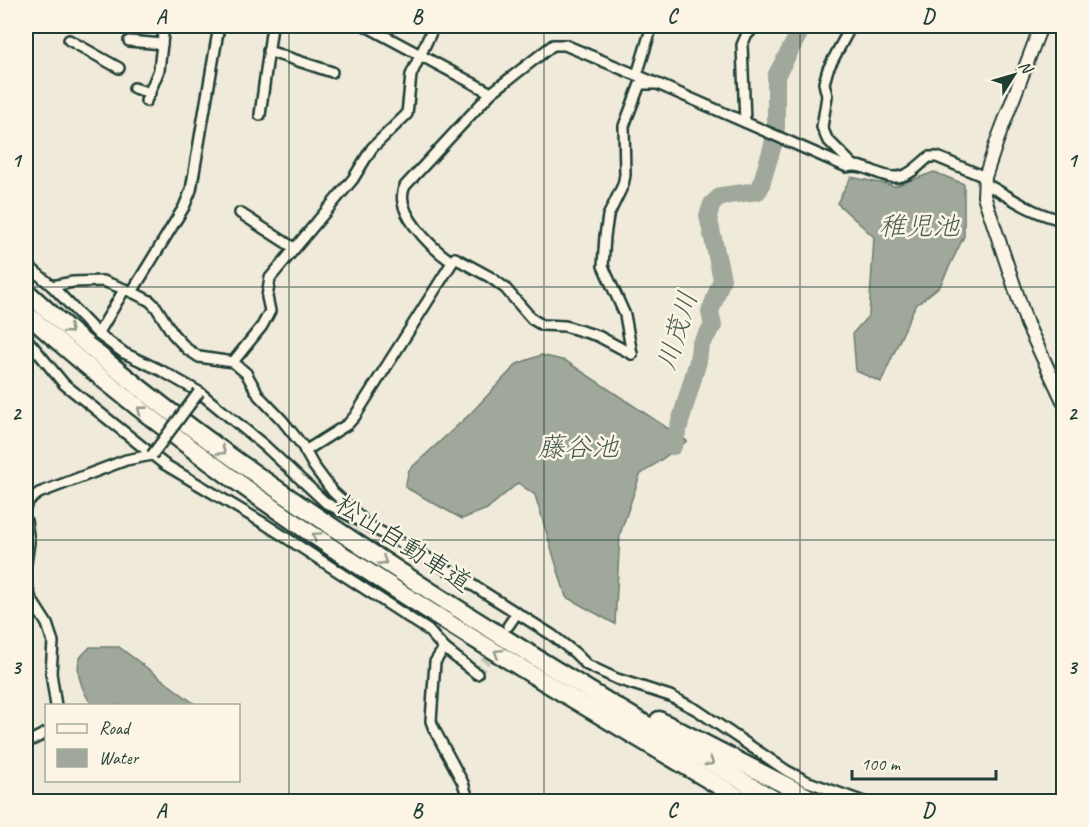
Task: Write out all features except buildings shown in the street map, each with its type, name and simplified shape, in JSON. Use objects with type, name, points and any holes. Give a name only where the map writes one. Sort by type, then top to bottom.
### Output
[{"type":"highway","name":"松山自動車道","points":[[26,291],[103,359],[205,439],[357,544],[512,644],[779,801]]},
{"type":"highway","name":"松山自動車道","points":[[26,313],[89,370],[194,451],[346,557],[526,670],[746,801]]},
{"type":"highway","points":[[512,644],[818,801]]},
{"type":"highway","points":[[526,670],[727,801]]},
{"type":"street","points":[[134,88],[148,97],[159,70],[164,26]]},
{"type":"street","points":[[98,334],[184,207],[191,190],[219,26]]},
{"type":"street","points":[[260,115],[272,26]]},
{"type":"street","points":[[366,26],[491,93]]},
{"type":"street","points":[[233,362],[270,311],[267,297],[270,278],[353,179],[372,148],[407,114],[411,75],[434,26]]},
{"type":"street","points":[[637,75],[651,28],[655,26]]},
{"type":"street","points":[[745,122],[742,45],[755,26]]},
{"type":"street","points":[[851,26],[828,69],[824,83],[827,96],[822,127],[827,140],[853,165],[888,176],[901,177],[929,157],[937,157],[984,180],[1012,197],[1024,208],[1064,220]]},
{"type":"street","points":[[1041,26],[997,141],[984,180],[984,196],[1027,324],[1064,403]]},
{"type":"street","points":[[69,40],[119,68]]},
{"type":"street","points":[[129,41],[162,45]]},
{"type":"street","points":[[452,262],[436,252],[422,237],[413,224],[401,193],[491,93],[553,45],[565,45],[847,167],[853,165]]},
{"type":"street","points":[[268,51],[332,72]]},
{"type":"street","points":[[305,451],[348,424],[355,416],[455,258],[505,288],[532,319],[542,325],[565,326],[598,336],[632,354],[625,315],[603,266],[605,236],[608,216],[625,176],[624,126],[640,84],[660,85]]},
{"type":"street","points":[[240,213],[294,248]]},
{"type":"street","points":[[26,264],[52,286],[98,334],[124,353],[199,392],[265,446],[326,503],[410,547],[517,613],[552,635],[587,665],[617,679],[670,696],[697,710],[796,776],[864,801]]},
{"type":"street","points":[[52,286],[73,282],[102,281],[128,291],[150,301],[173,334],[187,349],[200,357],[233,362],[246,373],[259,396],[282,420],[333,492],[371,528]]},
{"type":"street","points":[[26,338],[64,384],[164,464],[265,524],[428,630],[444,648],[477,674]]},
{"type":"street","points":[[26,506],[27,502],[39,493],[126,460],[152,455],[199,392]]},
{"type":"street","points":[[26,521],[28,542],[26,562]]},
{"type":"street","points":[[26,584],[31,599],[47,624],[53,642],[51,673],[56,704]]},
{"type":"street","points":[[508,626],[517,613]]},
{"type":"street","points":[[444,648],[435,662],[431,721],[470,801]]},
{"type":"street","points":[[26,743],[45,734]]},
{"type":"water","name":"稚児池","points":[[934,172],[964,184],[964,236],[940,286],[915,306],[881,382],[856,371],[853,333],[869,315],[874,237],[837,203],[851,177],[895,186]]},
{"type":"water","name":"藤谷池","points":[[541,355],[566,361],[687,441],[640,475],[620,534],[615,624],[566,597],[535,495],[518,483],[487,509],[462,519],[405,487],[409,470],[470,414],[517,364]]},
{"type":"water","points":[[90,647],[119,647],[195,704],[91,704],[79,676],[80,658]]},
{"type":"waterway","name":"川茂川","points":[[673,446],[698,361],[700,345],[713,326],[710,312],[722,279],[708,216],[712,204],[721,196],[758,191],[760,188],[776,127],[776,76],[803,26]]},
{"type":"tunnel","points":[[477,674],[494,648]]}]
